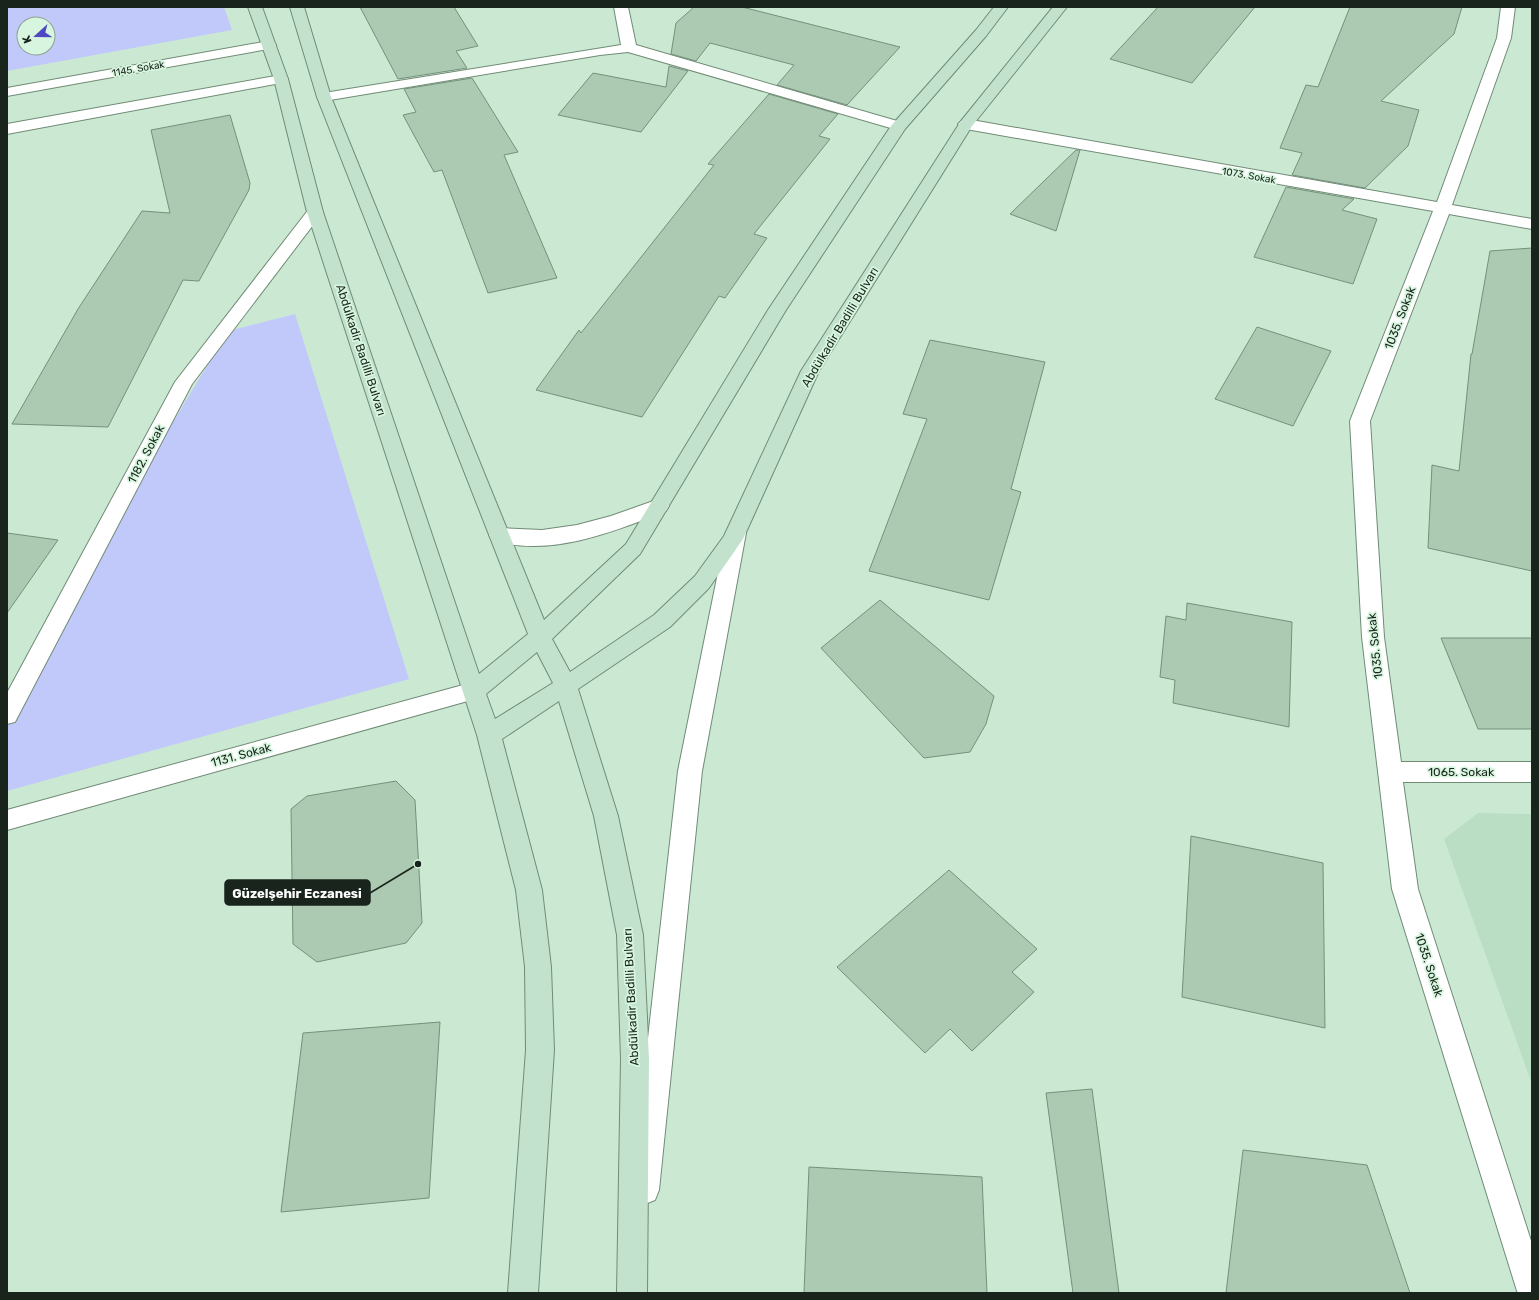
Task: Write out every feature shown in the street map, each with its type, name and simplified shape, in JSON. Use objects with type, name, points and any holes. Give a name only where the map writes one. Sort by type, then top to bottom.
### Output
[{"type":"main road","name":"Abdülkadir Badilli Bulvarı","points":[[255,7],[281,79],[315,212],[489,735],[528,890],[538,967],[540,1050],[523,1293]]},
{"type":"main road","name":"Abdülkadir Badilli Bulvarı","points":[[297,7],[324,97],[540,637],[566,686],[606,816],[630,935],[635,1059],[633,1293]]},
{"type":"main road","points":[[474,691],[540,637],[633,549],[777,310],[899,126],[982,34],[1001,7]]},
{"type":"main road","name":"Abdülkadir Badilli Bulvarı","points":[[489,735],[566,686],[662,621],[702,582],[736,532],[810,371],[966,124],[1060,7]]},
{"type":"street","name":"1035. Sokak","points":[[1508,7],[1504,38],[1442,210],[1360,421],[1372,637],[1405,889],[1532,1291]]},
{"type":"street","points":[[626,11],[629,48]]},
{"type":"street","name":"1145. Sokak","points":[[7,92],[269,44]]},
{"type":"street","points":[[324,97],[600,51],[629,48],[662,56],[899,126]]},
{"type":"street","points":[[7,128],[281,79]]},
{"type":"street","name":"1073. Sokak","points":[[966,124],[1442,210],[1532,224]]},
{"type":"street","name":"1182. Sokak","points":[[7,715],[184,382],[315,212]]},
{"type":"street","points":[[499,535],[546,538],[580,533],[617,523],[659,506]]},
{"type":"street","points":[[633,1293],[690,771],[736,532]]},
{"type":"street","name":"1131. Sokak","points":[[7,820],[474,691]]},
{"type":"street","name":"1065. Sokak","points":[[1390,772],[1532,772]]},
{"type":"shaded area","points":[[7,7],[224,7],[232,30],[7,71]]},
{"type":"shaded area","points":[[295,314],[409,679],[7,791],[7,697],[228,331]]},
{"type":"shaded area","points":[[1478,813],[1532,814],[1532,1084],[1444,839]]},
{"type":"building","points":[[360,7],[454,7],[478,46],[456,51],[467,68],[398,79]]},
{"type":"building","points":[[694,7],[742,7],[900,47],[847,105],[777,85],[794,65],[710,43],[696,61],[671,54],[676,23]]},
{"type":"building","points":[[1158,7],[1255,7],[1192,83],[1110,59]]},
{"type":"building","points":[[1350,7],[1462,7],[1454,34],[1381,101],[1419,110],[1408,146],[1365,188],[1292,175],[1302,153],[1280,148],[1306,85],[1318,87]]},
{"type":"building","points":[[669,66],[688,71],[641,132],[558,115],[593,73],[666,87]]},
{"type":"building","points":[[472,78],[518,152],[504,155],[557,278],[488,293],[442,170],[434,172],[403,115],[416,112],[404,89]]},
{"type":"building","points":[[769,94],[838,114],[819,136],[830,139],[754,234],[767,238],[725,298],[719,296],[642,417],[536,390],[579,330],[581,333],[714,165],[708,164]]},
{"type":"building","points":[[230,115],[250,183],[249,190],[199,281],[183,280],[108,427],[12,424],[78,309],[142,211],[170,213],[151,130]]},
{"type":"building","points":[[1076,150],[1080,150],[1056,231],[1010,214]]},
{"type":"building","points":[[1286,187],[1354,199],[1342,210],[1377,219],[1353,284],[1254,257]]},
{"type":"building","points":[[1532,248],[1532,571],[1428,548],[1432,465],[1459,471],[1471,354],[1490,251]]},
{"type":"building","points":[[1257,327],[1331,351],[1293,426],[1215,399]]},
{"type":"building","points":[[930,340],[1045,362],[1011,489],[1021,492],[989,600],[869,571],[927,419],[903,414]]},
{"type":"building","points":[[7,533],[58,540],[7,613]]},
{"type":"building","points":[[880,600],[994,696],[986,724],[970,752],[924,758],[821,648]]},
{"type":"building","points":[[1187,603],[1292,622],[1289,727],[1173,703],[1175,680],[1160,677],[1166,616],[1186,620]]},
{"type":"building","points":[[1441,638],[1532,638],[1532,729],[1478,729]]},
{"type":"building","points":[[396,781],[415,800],[422,923],[406,943],[317,962],[293,944],[291,809],[307,796]]},
{"type":"building","points":[[1191,836],[1323,863],[1325,1028],[1182,997]]},
{"type":"building","points":[[949,870],[1037,949],[1012,972],[1034,992],[972,1051],[950,1029],[925,1053],[837,967]]},
{"type":"building","points":[[440,1022],[429,1198],[281,1212],[303,1033]]},
{"type":"building","points":[[1092,1089],[1119,1293],[1073,1293],[1046,1093]]},
{"type":"building","points":[[1243,1150],[1367,1165],[1410,1293],[1226,1293]]},
{"type":"building","points":[[809,1167],[982,1177],[987,1293],[804,1293]]},
{"type":"place","name":"Güzelşehir Eczanesi","points":[[418,864]]}]
